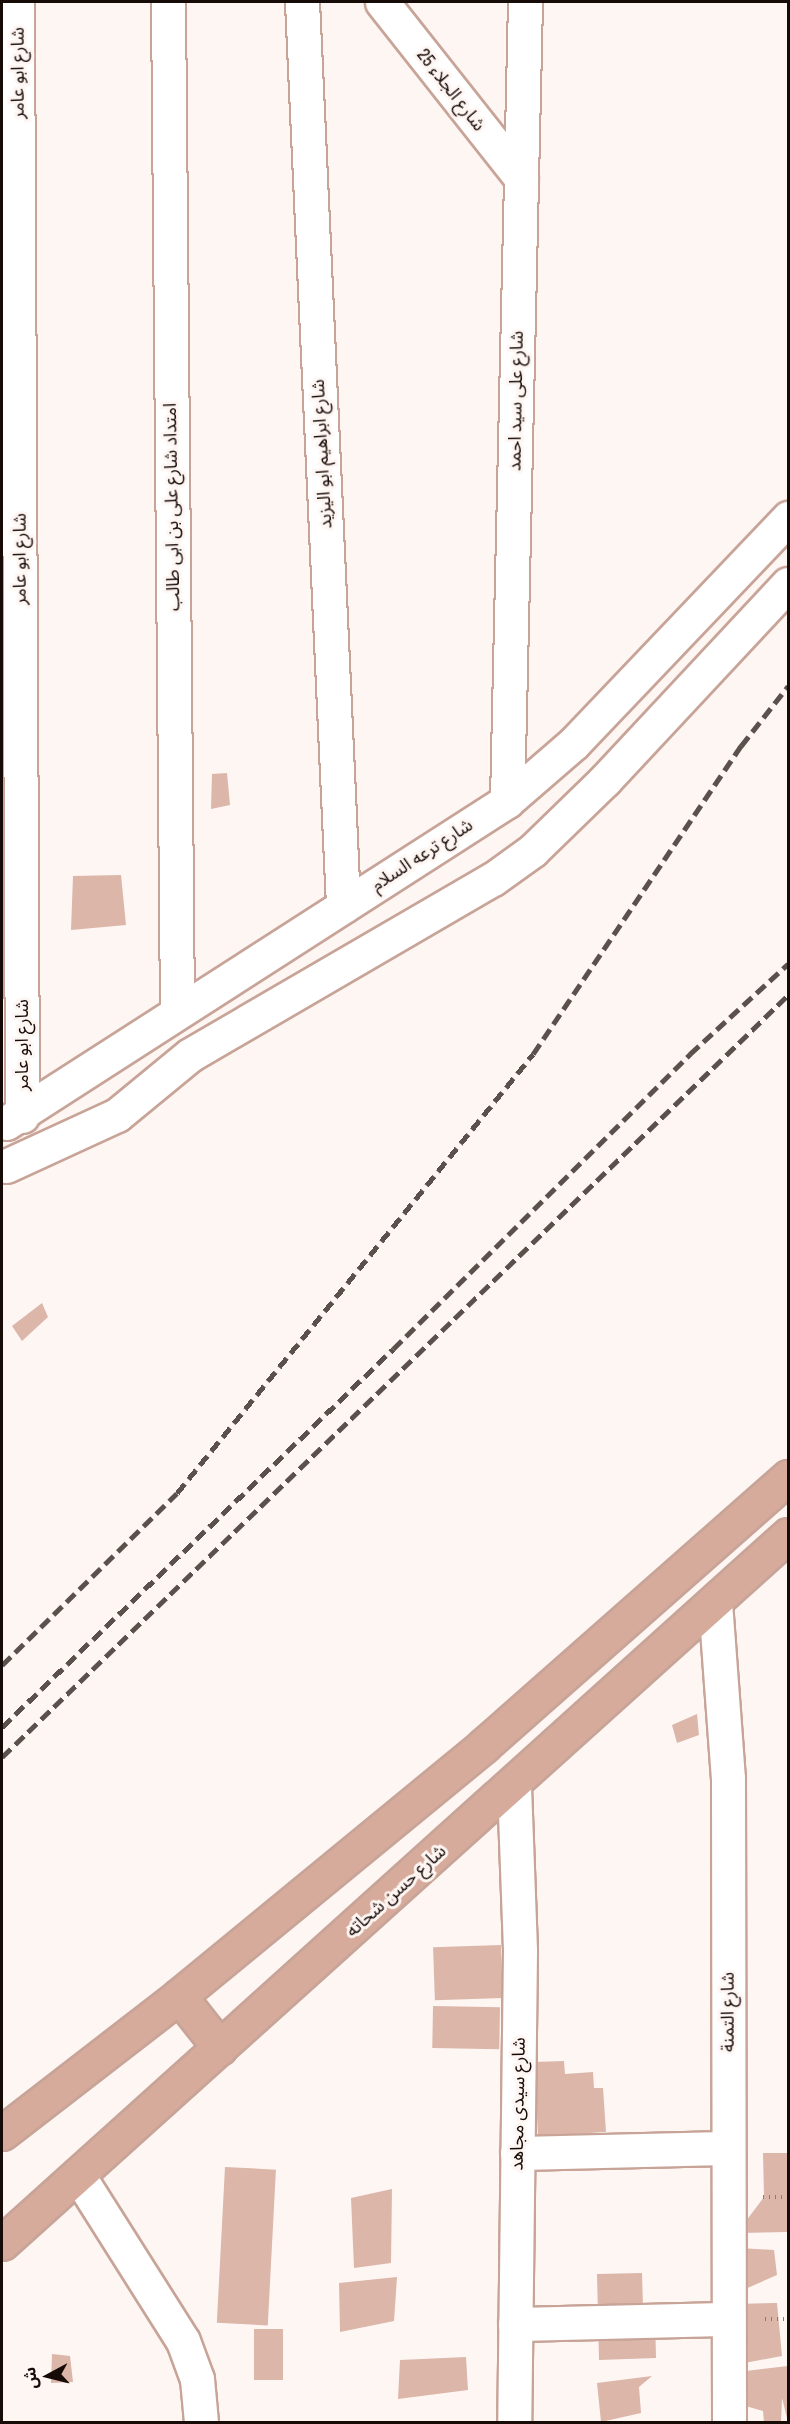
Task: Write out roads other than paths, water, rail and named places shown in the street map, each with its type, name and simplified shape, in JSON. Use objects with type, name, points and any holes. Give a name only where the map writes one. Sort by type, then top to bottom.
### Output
[{"type":"main road","points":[[2,2133],[179,1996],[483,1746],[789,1477]]},
{"type":"main road","name":"شارع حسن شحاته","points":[[2,2243],[514,1786],[789,1536]]},
{"type":"main road","points":[[483,1746],[514,1786]]},
{"type":"main road","points":[[179,1996],[220,2048]]},
{"type":"street","name":"شارع ابو عامر","points":[[12,1121],[17,2]]},
{"type":"street","name":"امتداد شارع على بن ابى طالب","points":[[168,2],[177,1012]]},
{"type":"street","name":"شارع ابراهيم ابو اليزيد","points":[[302,2],[343,906]]},
{"type":"street","name":"شارع الجلاء 25","points":[[382,2],[521,178]]},
{"type":"street","name":"شارع على سيد احمد","points":[[507,801],[525,2]]},
{"type":"street","name":"شارع ترعه السلام","points":[[12,1121],[177,1012],[507,801],[574,743],[789,518]]},
{"type":"street","points":[[4,1168],[117,1115],[190,1055],[493,879],[532,850],[605,780],[789,584]]},
{"type":"street","points":[[4,1168],[72,1082]]},
{"type":"street","name":"شارع التمنة","points":[[715,1602],[728,1778],[727,2319],[729,2422]]},
{"type":"street","name":"شارع سيدى مجاهد","points":[[514,1786],[520,1951],[514,2422]]},
{"type":"street","points":[[517,2153],[728,2148]]},
{"type":"street","points":[[78,2175],[183,2341],[197,2379],[201,2422]]},
{"type":"street","points":[[515,2324],[727,2319]]},
{"type":"railway","points":[[2,1665],[177,1493],[533,1054],[741,746],[788,686]]},
{"type":"railway","points":[[2,1727],[393,1349],[690,1054],[788,964]]},
{"type":"railway","points":[[2,1757],[788,995]]}]
